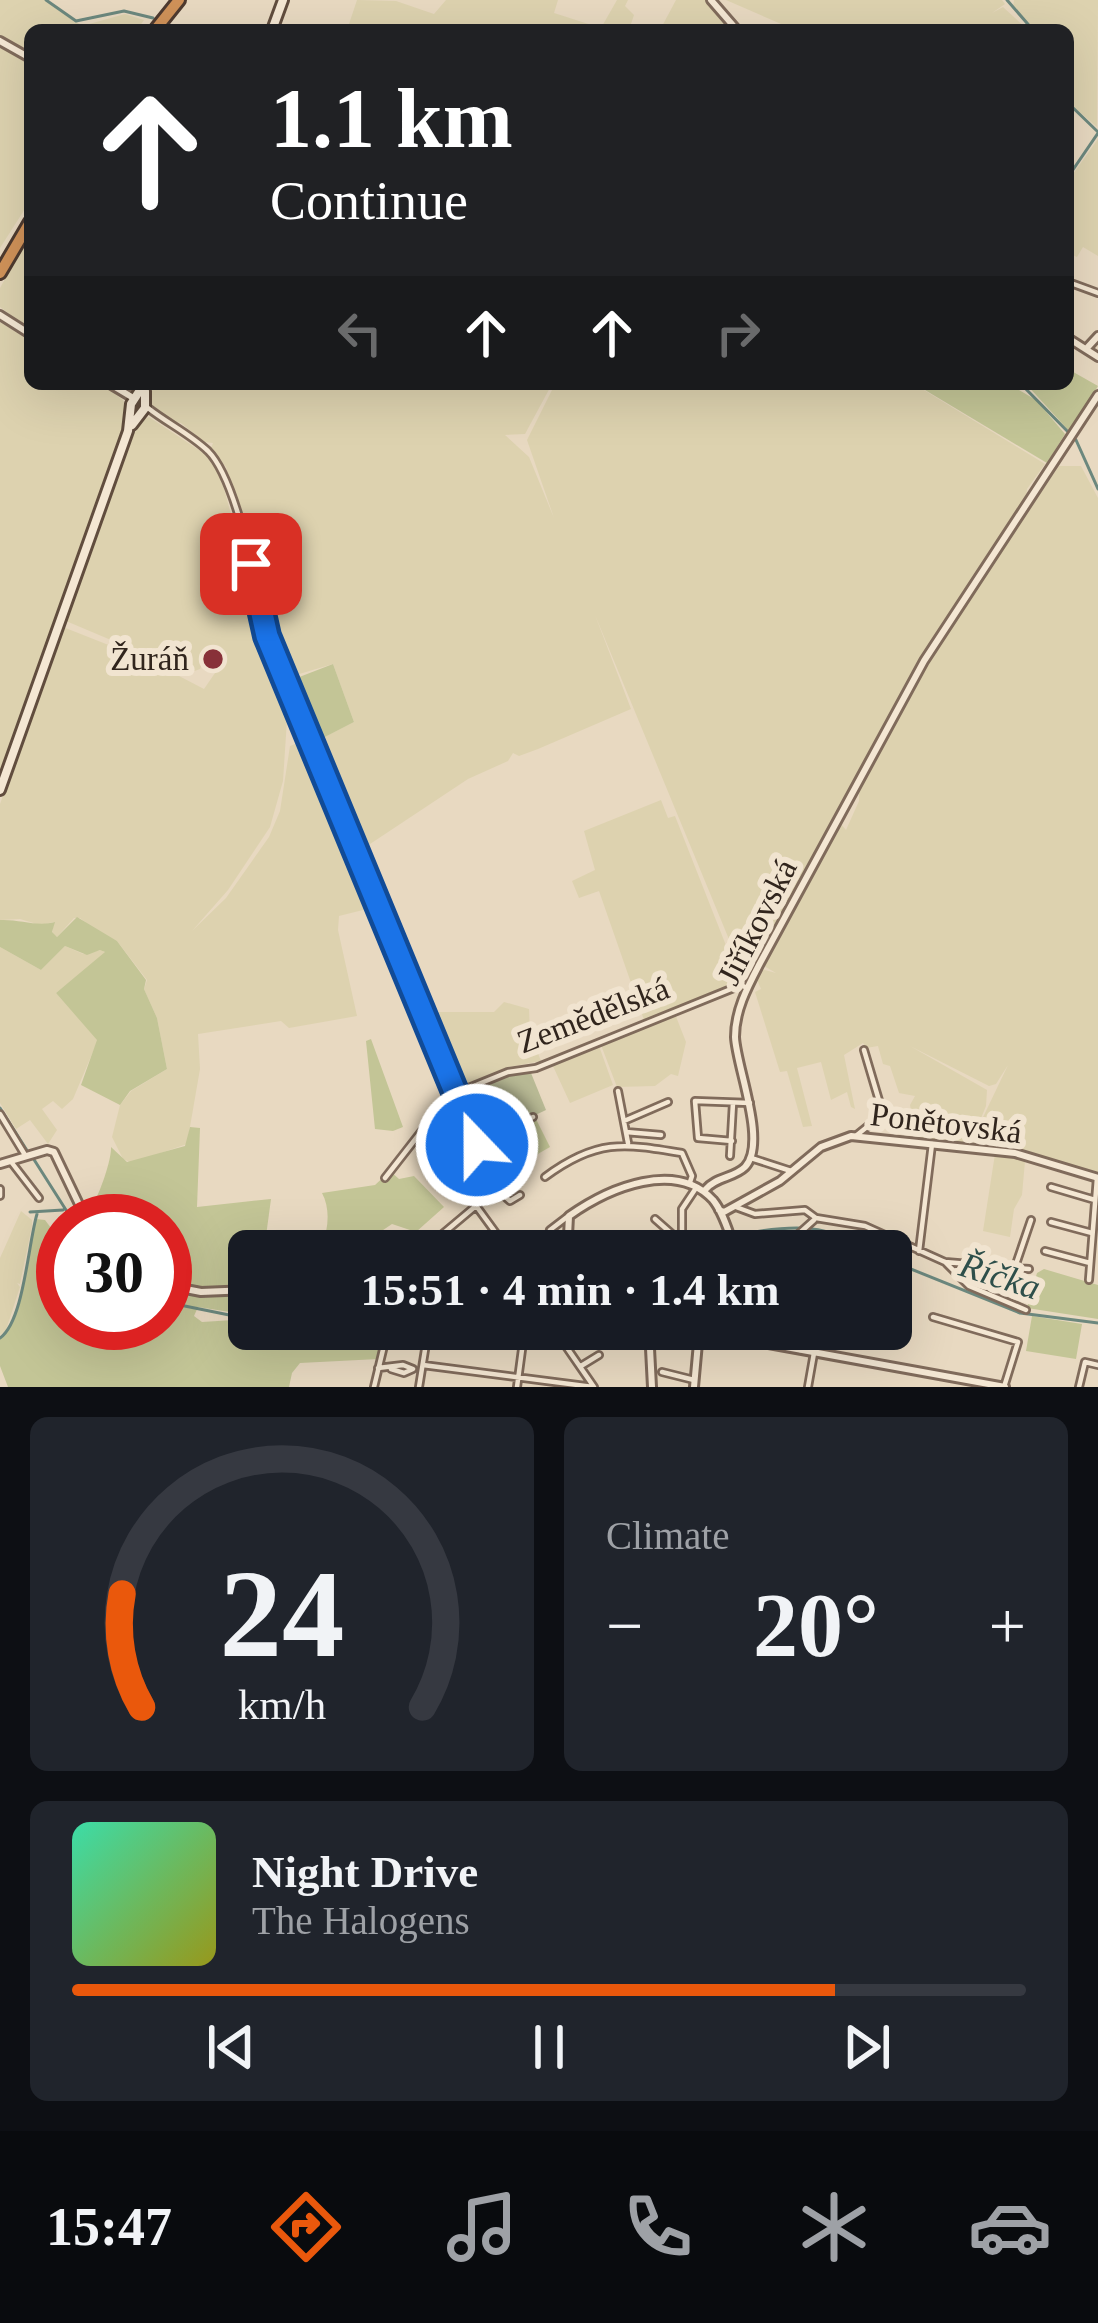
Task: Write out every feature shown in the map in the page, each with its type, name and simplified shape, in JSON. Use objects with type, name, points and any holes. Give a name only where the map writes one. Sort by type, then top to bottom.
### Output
[{"type":"highway","points":[[162,24],[183,1]]},
{"type":"highway","points":[[0,262],[24,221]]},
{"type":"highway","points":[[0,273],[24,232]]},
{"type":"main road","points":[[0,790],[143,390]]},
{"type":"street","points":[[711,0],[732,24]]},
{"type":"street","points":[[1086,349],[1098,336]]},
{"type":"street","points":[[1074,342],[1098,357]]},
{"type":"street","points":[[119,390],[207,451],[222,472],[251,564],[267,636],[477,1145],[466,1192]]},
{"type":"street","name":"Jiříkovská","points":[[749,1158],[753,1126],[735,1032],[748,988],[924,661],[1098,395]]},
{"type":"street","name":"Zemědělská","points":[[456,1094],[508,1072],[536,1068],[740,985],[748,988]]},
{"type":"street","points":[[857,1135],[884,1114],[864,1050]]},
{"type":"street","points":[[618,1091],[628,1143]]},
{"type":"street","points":[[385,1178],[448,1096],[456,1094]]},
{"type":"street","points":[[732,1141],[698,1138],[695,1101],[750,1103]]},
{"type":"street","points":[[624,1121],[668,1102]]},
{"type":"street","points":[[730,1156],[734,1103]]},
{"type":"street","points":[[0,1114],[26,1158]]},
{"type":"street","points":[[436,1166],[533,1117]]},
{"type":"street","points":[[626,1132],[661,1136]]},
{"type":"street","name":"Ponětovská","points":[[734,1208],[821,1147],[857,1135],[1020,1154],[1098,1177]]},
{"type":"street","points":[[545,1177],[598,1148],[628,1143],[682,1153],[694,1185],[719,1210],[727,1230]]},
{"type":"street","points":[[919,1252],[932,1144]]},
{"type":"street","points":[[0,1164],[51,1150],[59,1157],[75,1194]]},
{"type":"street","points":[[550,1230],[621,1188],[648,1181],[710,1183],[746,1166],[749,1158],[791,1171]]},
{"type":"street","points":[[12,1162],[36,1194]]},
{"type":"street","points":[[427,1166],[466,1192],[496,1230]]},
{"type":"street","points":[[1089,1280],[1098,1177]]},
{"type":"street","points":[[446,1230],[500,1181]]},
{"type":"street","points":[[681,1230],[682,1209],[694,1185]]},
{"type":"street","points":[[493,1186],[510,1201],[520,1195]]},
{"type":"street","points":[[1051,1187],[1095,1200]]},
{"type":"street","points":[[719,1210],[734,1208],[748,1214],[808,1211],[810,1224]]},
{"type":"street","points":[[729,1230],[734,1208]]},
{"type":"street","points":[[568,1230],[569,1216]]},
{"type":"street","points":[[655,1219],[668,1230]]},
{"type":"street","points":[[1014,1270],[1031,1220]]},
{"type":"street","points":[[1051,1222],[1092,1234]]},
{"type":"street","points":[[803,1230],[810,1224],[865,1226],[945,1262],[1029,1269]]},
{"type":"street","points":[[1045,1251],[1090,1263]]},
{"type":"street","points":[[945,1262],[969,1286],[1026,1310]]},
{"type":"street","points":[[192,1290],[228,1291]]},
{"type":"street","points":[[800,1350],[1004,1387],[1018,1342],[933,1317]]},
{"type":"street","points":[[374,1387],[383,1350]]},
{"type":"street","points":[[418,1387],[423,1350]]},
{"type":"street","points":[[517,1387],[522,1350]]},
{"type":"street","points":[[569,1350],[594,1387]]},
{"type":"street","points":[[650,1350],[652,1387]]},
{"type":"street","points":[[662,1372],[694,1384],[697,1350]]},
{"type":"street","points":[[809,1387],[814,1353]]},
{"type":"street","points":[[581,1366],[599,1355]]},
{"type":"street","points":[[1078,1387],[1085,1362],[1098,1365]]},
{"type":"street","points":[[378,1368],[403,1365],[594,1387]]},
{"type":"shaded area","points":[[0,0],[47,0],[79,24],[24,24],[24,51],[0,37]]},
{"type":"shaded area","points":[[357,0],[396,1],[434,14],[446,0],[558,0],[554,13],[588,24],[349,24]]},
{"type":"shaded area","points":[[617,0],[628,0],[625,6],[634,15],[631,24],[603,24]]},
{"type":"shaded area","points":[[676,0],[706,0],[727,24],[663,24]]},
{"type":"shaded area","points":[[726,0],[1002,0],[1005,4],[992,13],[1003,7],[1021,24],[781,24]]},
{"type":"shaded area","points":[[1014,0],[1098,0],[1097,127],[1074,107],[1074,24],[1027,24],[1013,7]]},
{"type":"shaded area","points":[[125,14],[144,20],[141,24],[89,24]]},
{"type":"shaded area","points":[[0,44],[24,58],[24,210],[0,248]]},
{"type":"shaded area","points":[[1098,139],[1098,256],[1083,247],[1074,256],[1074,173]]},
{"type":"shaded area","points":[[24,245],[24,325],[0,307],[0,288]]},
{"type":"shaded area","points":[[0,322],[24,337],[24,390],[109,390],[123,400],[128,413],[0,773]]},
{"type":"shaded area","points":[[151,390],[549,390],[525,434],[505,435],[529,457],[554,518],[527,440],[552,390],[924,390],[1045,464],[916,669],[745,978],[595,615],[631,709],[538,749],[519,756],[513,753],[508,761],[468,779],[359,847],[316,741],[354,722],[333,664],[289,677],[270,627],[226,467],[211,448],[213,443],[204,442],[150,405]]},
{"type":"shaded area","points":[[149,417],[205,454],[220,474],[279,674],[287,720],[283,781],[270,827],[228,890],[192,931],[226,898],[269,837],[280,811],[290,746],[305,740],[375,907],[339,916],[357,1016],[289,1028],[281,1021],[198,1034],[200,1069],[187,1144],[132,1163],[123,1159],[112,1137],[120,1105],[131,1091],[167,1069],[157,1018],[144,989],[147,980],[117,941],[80,918],[74,918],[57,937],[52,934],[54,922],[0,920],[0,804],[63,627],[154,663],[204,689],[215,673],[208,649],[200,669],[189,673],[66,621],[129,443],[139,422]]},
{"type":"shaded area","points":[[1059,466],[1081,466],[1098,498],[1098,1174],[1024,1151],[974,1145],[1008,1065],[996,1084],[989,1086],[910,1046],[987,1090],[986,1106],[970,1145],[916,1137],[910,1105],[915,1096],[899,1093],[878,1046],[866,1048],[863,1043],[844,1055],[855,1109],[847,1092],[831,1100],[821,1062],[797,1068],[812,1126],[803,1127],[787,1071],[780,1072],[755,992],[761,989],[756,977],[761,969],[776,973],[764,961],[840,823],[846,830],[859,801],[859,787],[931,655]]},
{"type":"shaded area","points":[[661,800],[668,818],[675,816],[740,981],[644,1020],[599,891],[579,898],[572,881],[595,870],[584,831]]},
{"type":"shaded area","points":[[65,946],[83,954],[106,953],[56,993],[98,1040],[73,1099],[62,1109],[53,1101],[42,1109],[57,1130],[48,1144],[30,1120],[16,1129],[0,1103],[0,947],[41,970]]},
{"type":"shaded area","points":[[504,1002],[529,1009],[530,1033],[541,1061],[509,1067],[460,1087],[429,1012],[494,1012]]},
{"type":"shaded area","points":[[675,1014],[686,1042],[678,1076],[671,1074],[655,1086],[617,1087],[601,1045]]},
{"type":"shaded area","points":[[599,1046],[613,1085],[570,1103],[552,1064]]},
{"type":"shaded area","points":[[995,1154],[1025,1161],[1022,1195],[1014,1209],[1010,1237],[983,1231]]},
{"type":"shaded area","points":[[21,1211],[32,1226],[17,1283],[20,1287],[6,1330],[0,1335],[0,1258]]},
{"type":"green space","points":[[1074,372],[1098,386],[1070,432],[1032,390],[1074,390]]},
{"type":"green space","points":[[925,390],[1019,390],[1036,400],[1065,434],[1047,463]]},
{"type":"green space","points":[[333,664],[354,722],[315,742],[289,681]]},
{"type":"green space","points":[[77,917],[117,941],[146,980],[144,989],[157,1018],[167,1069],[130,1091],[120,1105],[81,1085],[97,1040],[56,993],[105,952],[87,955],[65,946],[41,970],[0,947],[0,920],[55,922],[52,932],[57,937]]},
{"type":"green space","points":[[371,1039],[403,1127],[393,1131],[375,1129],[366,1041]]},
{"type":"green space","points":[[511,1073],[531,1073],[546,1110],[478,1142],[463,1106],[471,1100],[469,1094]]},
{"type":"green space","points":[[536,1119],[550,1147],[496,1178],[481,1156],[482,1147]]},
{"type":"green space","points":[[190,1127],[200,1128],[197,1207],[271,1199],[267,1230],[228,1230],[228,1312],[198,1307],[194,1316],[202,1322],[228,1320],[228,1350],[380,1350],[378,1359],[300,1363],[289,1387],[8,1387],[0,1366],[0,1339],[20,1301],[36,1219],[36,1350],[192,1350],[192,1194],[98,1194],[111,1147],[127,1162],[185,1146]]},
{"type":"green space","points":[[390,1171],[399,1179],[414,1176],[444,1207],[418,1230],[392,1224],[383,1230],[326,1230],[322,1193],[375,1185]]},
{"type":"green space","points":[[1044,1269],[1098,1285],[1098,1319],[1027,1308],[1037,1273]]},
{"type":"green space","points":[[1032,1316],[1082,1324],[1076,1359],[1026,1351]]},
{"type":"waterway","points":[[46,0],[76,21],[124,11],[153,18]]},
{"type":"waterway","points":[[1007,0],[1028,24]]},
{"type":"waterway","points":[[1074,109],[1097,131]]},
{"type":"waterway","points":[[1074,168],[1098,133]]},
{"type":"waterway","points":[[1027,390],[1076,440],[1098,489]]},
{"type":"waterway","name":"Říčka","points":[[0,1108],[28,1152]]},
{"type":"waterway","name":"Říčka","points":[[33,1158],[56,1194]]},
{"type":"waterway","points":[[30,1212],[36,1212]]},
{"type":"waterway","points":[[0,1338],[15,1316],[36,1219]]},
{"type":"waterway","name":"Říčka","points":[[774,1230],[818,1230]]},
{"type":"waterway","name":"Říčka","points":[[912,1269],[1020,1313],[1098,1323]]},
{"type":"waterway","name":"Říčka","points":[[192,1307],[228,1315]]},
{"type":"place","name":"Žuráň","points":[[213,659]]},
{"type":"route","points":[[251,564],[267,636],[477,1145]]}]
